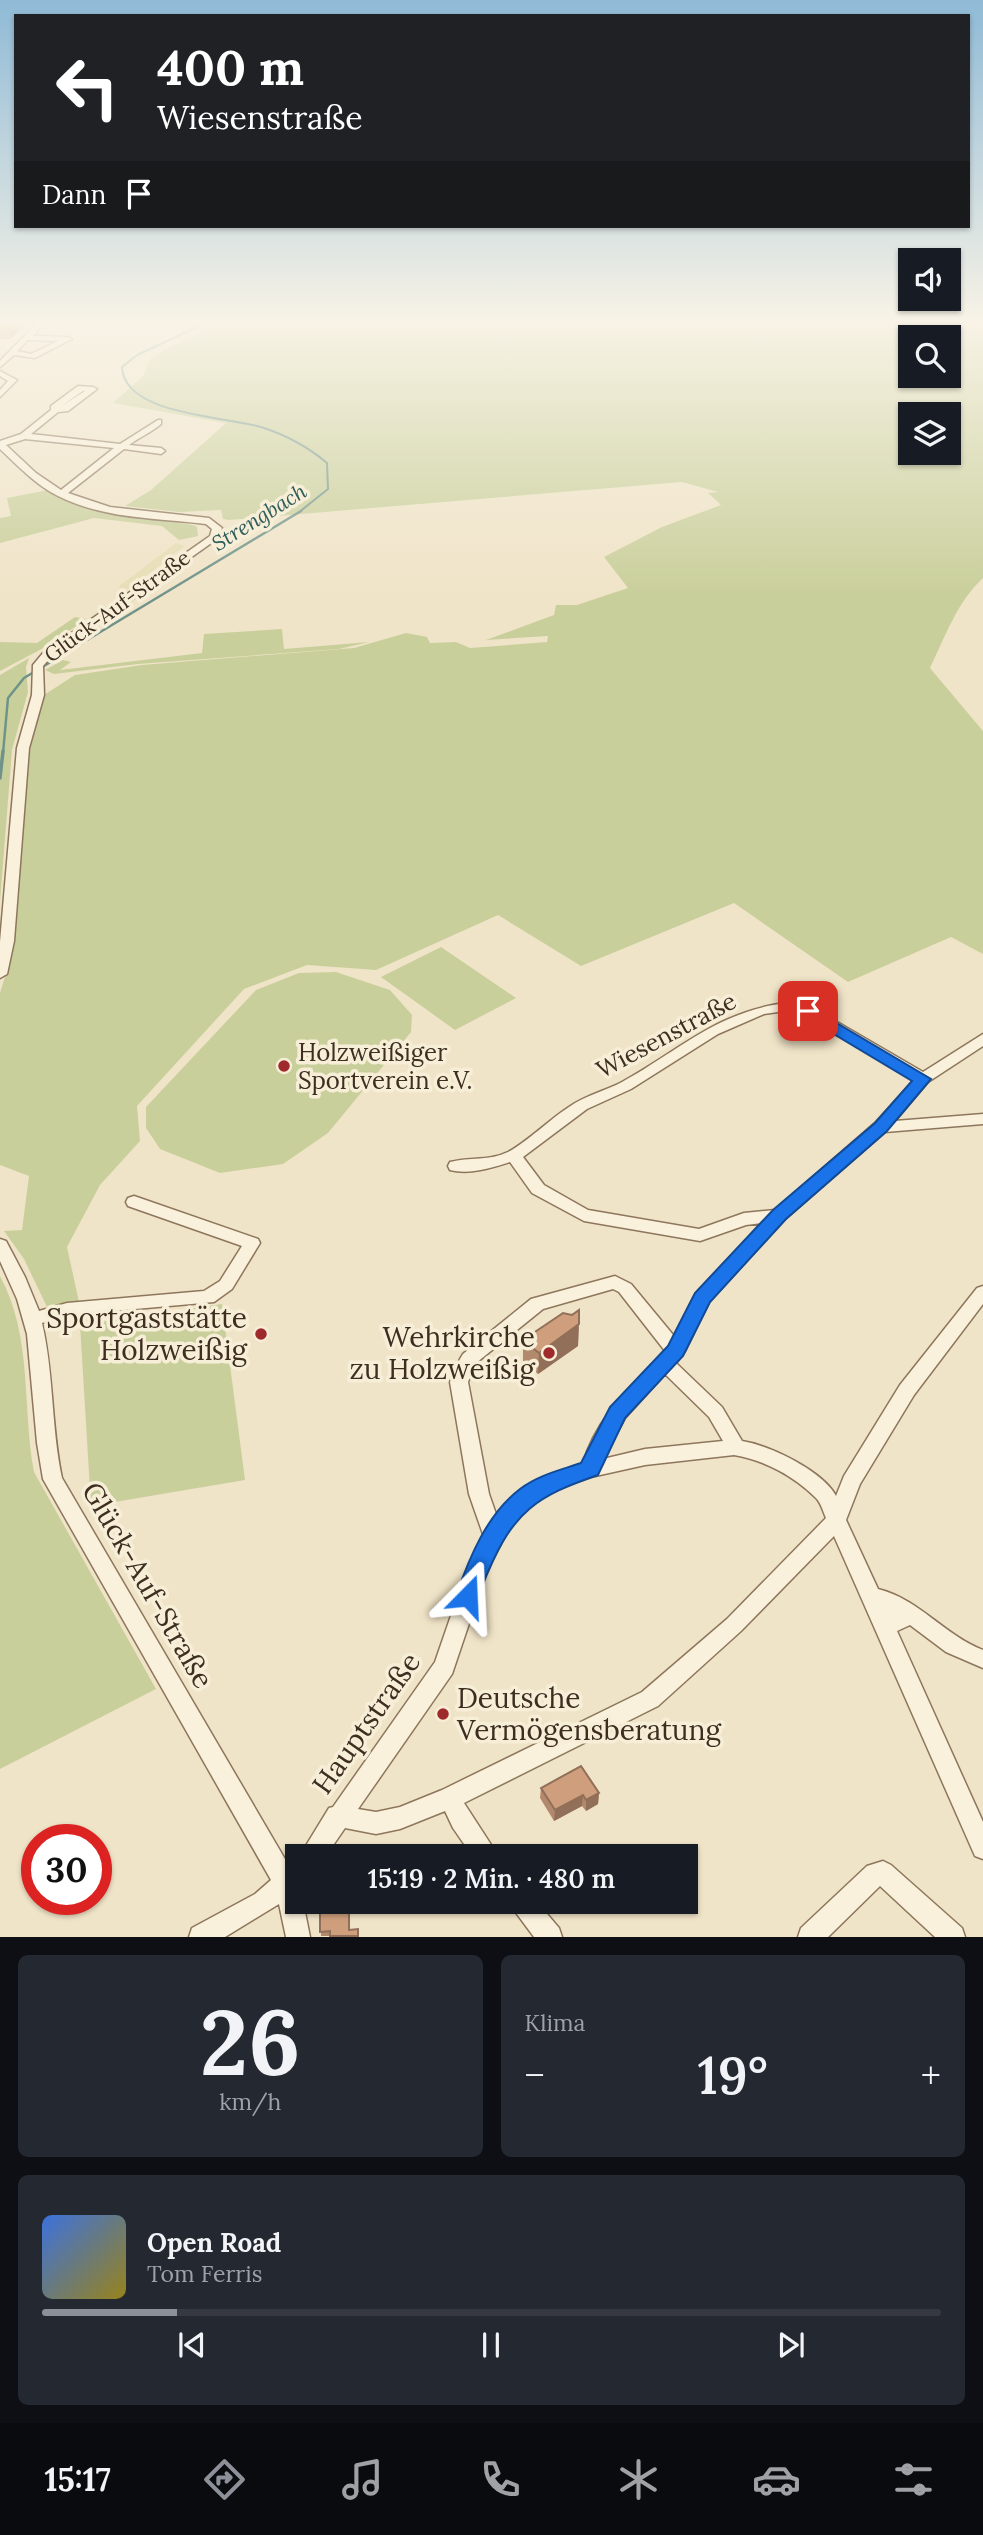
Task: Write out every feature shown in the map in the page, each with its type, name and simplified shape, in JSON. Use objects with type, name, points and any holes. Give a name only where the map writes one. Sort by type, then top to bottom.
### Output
[{"type":"street","points":[[0,444],[24,436],[51,413]]},
{"type":"street","points":[[61,494],[137,435]]},
{"type":"street","points":[[24,436],[160,450]]},
{"type":"street","name":"Glück-Auf-Straße","points":[[0,444],[61,494],[99,507],[209,521],[218,528],[214,537],[47,655],[38,670],[38,695],[23,748],[7,941],[0,974]]},
{"type":"street","name":"Wiesenstraße","points":[[456,1166],[485,1164],[514,1156],[584,1103],[625,1086],[697,1041],[768,1008],[794,1006],[808,1011],[923,1079]]},
{"type":"street","points":[[591,1469],[600,1443],[618,1413],[670,1357],[702,1298],[779,1214],[881,1127],[923,1079],[983,1039]]},
{"type":"street","points":[[881,1127],[983,1119]]},
{"type":"street","points":[[514,1156],[538,1189],[584,1215],[700,1235],[744,1219],[779,1214]]},
{"type":"street","points":[[33,1319],[67,1309],[208,1297],[226,1285],[252,1243],[134,1202]]},
{"type":"street","name":"Glück-Auf-Straße","points":[[0,1245],[25,1295],[33,1319],[41,1368],[46,1449],[53,1479],[285,1868]]},
{"type":"street","points":[[494,1537],[479,1494],[459,1382],[469,1359],[537,1304],[615,1282],[625,1288],[670,1357],[718,1416],[732,1438],[734,1447]]},
{"type":"street","points":[[337,1816],[376,1823],[390,1821],[450,1798],[579,1737],[650,1699],[734,1625],[836,1519],[851,1482],[907,1390],[983,1292]]},
{"type":"street","name":"Hauptstraße","points":[[319,1844],[444,1667],[476,1572],[503,1520],[528,1495],[548,1483],[591,1469],[645,1457],[734,1447],[757,1451],[811,1481],[825,1494],[983,1848]]},
{"type":"street","points":[[870,1596],[883,1598],[973,1656],[983,1659]]},
{"type":"street","points":[[884,1627],[911,1615]]},
{"type":"street","points":[[450,1798],[478,1844]]},
{"type":"street","points":[[810,1937],[875,1874],[883,1873],[953,1937]]},
{"type":"street","points":[[201,1937],[285,1884]]},
{"type":"street","name":"Glück-Auf-Straße","points":[[296,1914],[298,1937]]},
{"type":"street","points":[[531,1914],[550,1937]]},
{"type":"shaded area","points":[[176,543],[185,546],[129,589],[118,587]]},
{"type":"green space","points":[[172,413],[898,413],[898,465],[961,465],[961,413],[983,413],[983,578],[959,609],[930,668],[983,731],[983,954],[951,937],[848,982],[734,903],[581,966],[498,915],[376,970],[307,965],[244,989],[137,1106],[140,1141],[100,1185],[67,1247],[79,1302],[47,1307],[24,1259],[4,1231],[22,1230],[29,1176],[0,1165],[0,993],[13,951],[29,760],[33,729],[44,695],[75,675],[142,665],[354,648],[406,633],[427,637],[430,643],[456,642],[470,648],[547,642],[548,636],[486,640],[554,615],[556,605],[577,605],[628,588],[604,557],[662,527],[721,505],[708,493],[718,492],[682,482],[229,520],[223,519],[221,510],[179,512],[125,506],[151,490],[226,423]]},
{"type":"green space","points":[[48,490],[84,507],[193,525],[197,527],[198,536],[179,540],[162,526],[94,518],[0,543],[0,518],[11,516],[7,498]]},
{"type":"green space","points":[[75,617],[86,619],[51,644],[0,671],[0,642],[37,643]]},
{"type":"green space","points":[[282,629],[284,649],[369,642],[339,649],[138,664],[54,674],[45,670],[63,660],[71,662],[60,670],[202,653],[204,634]]},
{"type":"green space","points":[[29,658],[26,667],[28,692],[12,750],[0,902],[0,675]]},
{"type":"green space","points":[[441,947],[516,998],[455,1030],[381,977]]},
{"type":"green space","points":[[336,972],[390,990],[412,1015],[411,1032],[328,1133],[283,1164],[220,1173],[160,1149],[146,1128],[146,1107],[256,990],[299,973]]},
{"type":"green space","points":[[0,1276],[18,1323],[34,1472],[156,1689],[0,1769]]},
{"type":"green space","points":[[222,1304],[245,1480],[91,1506],[80,1325]]},
{"type":"building","points":[[579,1310],[579,1324],[539,1353],[523,1340],[563,1313],[572,1315]]},
{"type":"building","points":[[581,1766],[599,1793],[586,1800],[583,1795],[555,1810],[541,1788]]},
{"type":"building","points":[[320,1914],[349,1914],[349,1930],[358,1929],[358,1936],[330,1936],[330,1931],[320,1932]]},
{"type":"waterway","name":"Strengbach","points":[[189,413],[261,427],[296,442],[327,463],[328,489],[299,512]]},
{"type":"waterway","name":"Strengbach","points":[[3,753],[8,698],[24,678],[299,512]]},
{"type":"waterway","name":"Strengbach","points":[[0,778],[3,751]]},
{"type":"place","name":"Holzweißiger Sportverein e.V.","points":[[284,1066]]},
{"type":"place","name":"Sportgaststätte Holzweißig","points":[[261,1334]]},
{"type":"place","name":"Wehrkirche zu Holzweißig","points":[[549,1353]]},
{"type":"place","name":"Deutsche Vermögensberatung","points":[[443,1714]]},
{"type":"route","points":[[468,1596],[476,1572],[503,1520],[528,1495],[548,1483],[591,1469],[605,1433],[618,1413],[676,1351],[702,1298],[779,1214],[881,1127],[923,1079],[808,1011]]}]
